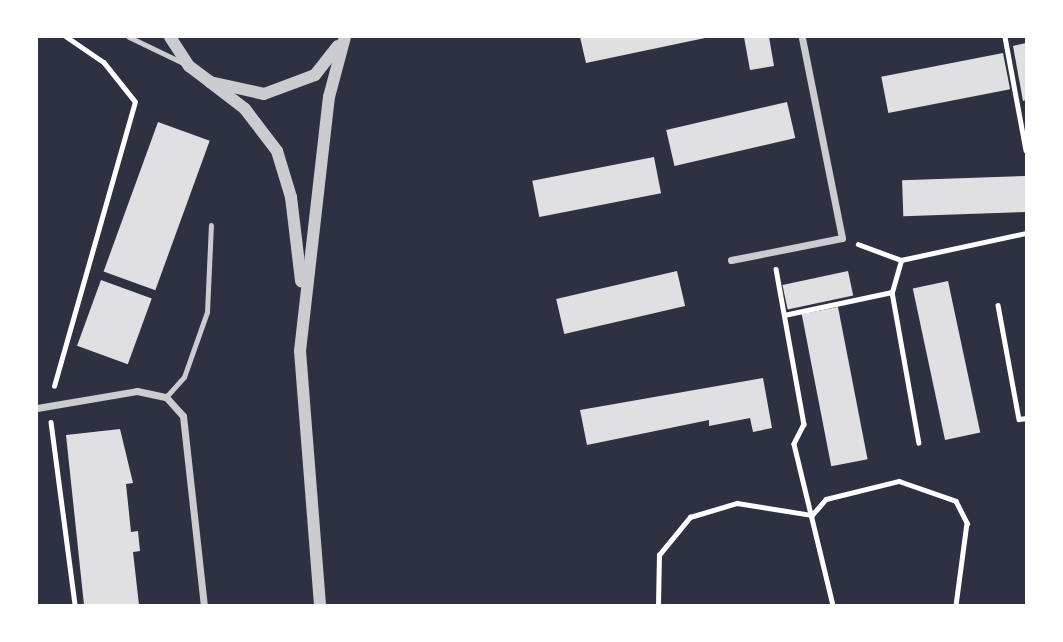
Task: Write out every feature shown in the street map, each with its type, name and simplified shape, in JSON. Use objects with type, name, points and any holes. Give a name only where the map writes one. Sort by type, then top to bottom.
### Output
[{"type":"street","points":[[170,37],[189,66],[244,109],[277,151],[291,197],[303,295]]},
{"type":"street","points":[[210,82],[264,94],[291,88],[315,75],[344,37]]},
{"type":"street","points":[[320,605],[302,435],[303,295],[329,97],[344,37]]},
{"type":"street","points":[[731,260],[842,238],[802,37]]},
{"type":"street","points":[[37,408],[137,391],[166,397],[183,415],[204,605]]},
{"type":"lane","points":[[129,37],[189,66]]},
{"type":"lane","points":[[166,397],[184,377],[207,312],[211,225]]},
{"type":"path","points":[[66,37],[104,63],[135,102],[49,406],[75,605]]},
{"type":"path","points":[[1005,37],[1026,150]]},
{"type":"path","points":[[842,238],[901,260],[1026,233]]},
{"type":"path","points":[[773,253],[804,424],[794,444],[833,605]]},
{"type":"path","points":[[901,260],[892,292],[919,443]]},
{"type":"path","points":[[784,315],[892,292]]},
{"type":"path","points":[[998,305],[1018,419],[1026,418]]},
{"type":"path","points":[[811,515],[826,499],[900,481],[956,501],[967,523],[956,605]]},
{"type":"path","points":[[658,605],[659,555],[690,517],[737,503],[811,515]]},
{"type":"building","points":[[580,37],[705,37],[705,38],[586,63]]},
{"type":"building","points":[[744,37],[769,37],[774,66],[750,70]]},
{"type":"building","points":[[1026,43],[1026,100],[1023,101],[1013,46]]},
{"type":"building","points":[[1003,53],[1010,89],[888,113],[881,77]]},
{"type":"building","points":[[787,102],[795,138],[675,166],[666,130]]},
{"type":"building","points":[[158,122],[210,141],[155,290],[104,271]]},
{"type":"building","points":[[654,157],[661,193],[539,217],[532,181]]},
{"type":"building","points":[[1025,176],[1026,212],[903,216],[902,180]]},
{"type":"building","points":[[677,271],[685,306],[564,334],[556,299]]},
{"type":"building","points":[[848,271],[853,295],[788,309],[782,285]]},
{"type":"building","points":[[101,280],[152,298],[128,364],[77,346]]},
{"type":"building","points":[[948,281],[980,433],[945,440],[913,288]]},
{"type":"building","points":[[838,307],[868,459],[831,466],[802,314]]},
{"type":"building","points":[[763,378],[772,428],[753,432],[750,418],[709,426],[709,420],[587,445],[580,410]]},
{"type":"building","points":[[120,429],[133,483],[126,484],[131,532],[138,531],[140,551],[133,552],[139,605],[84,605],[66,435]]}]
